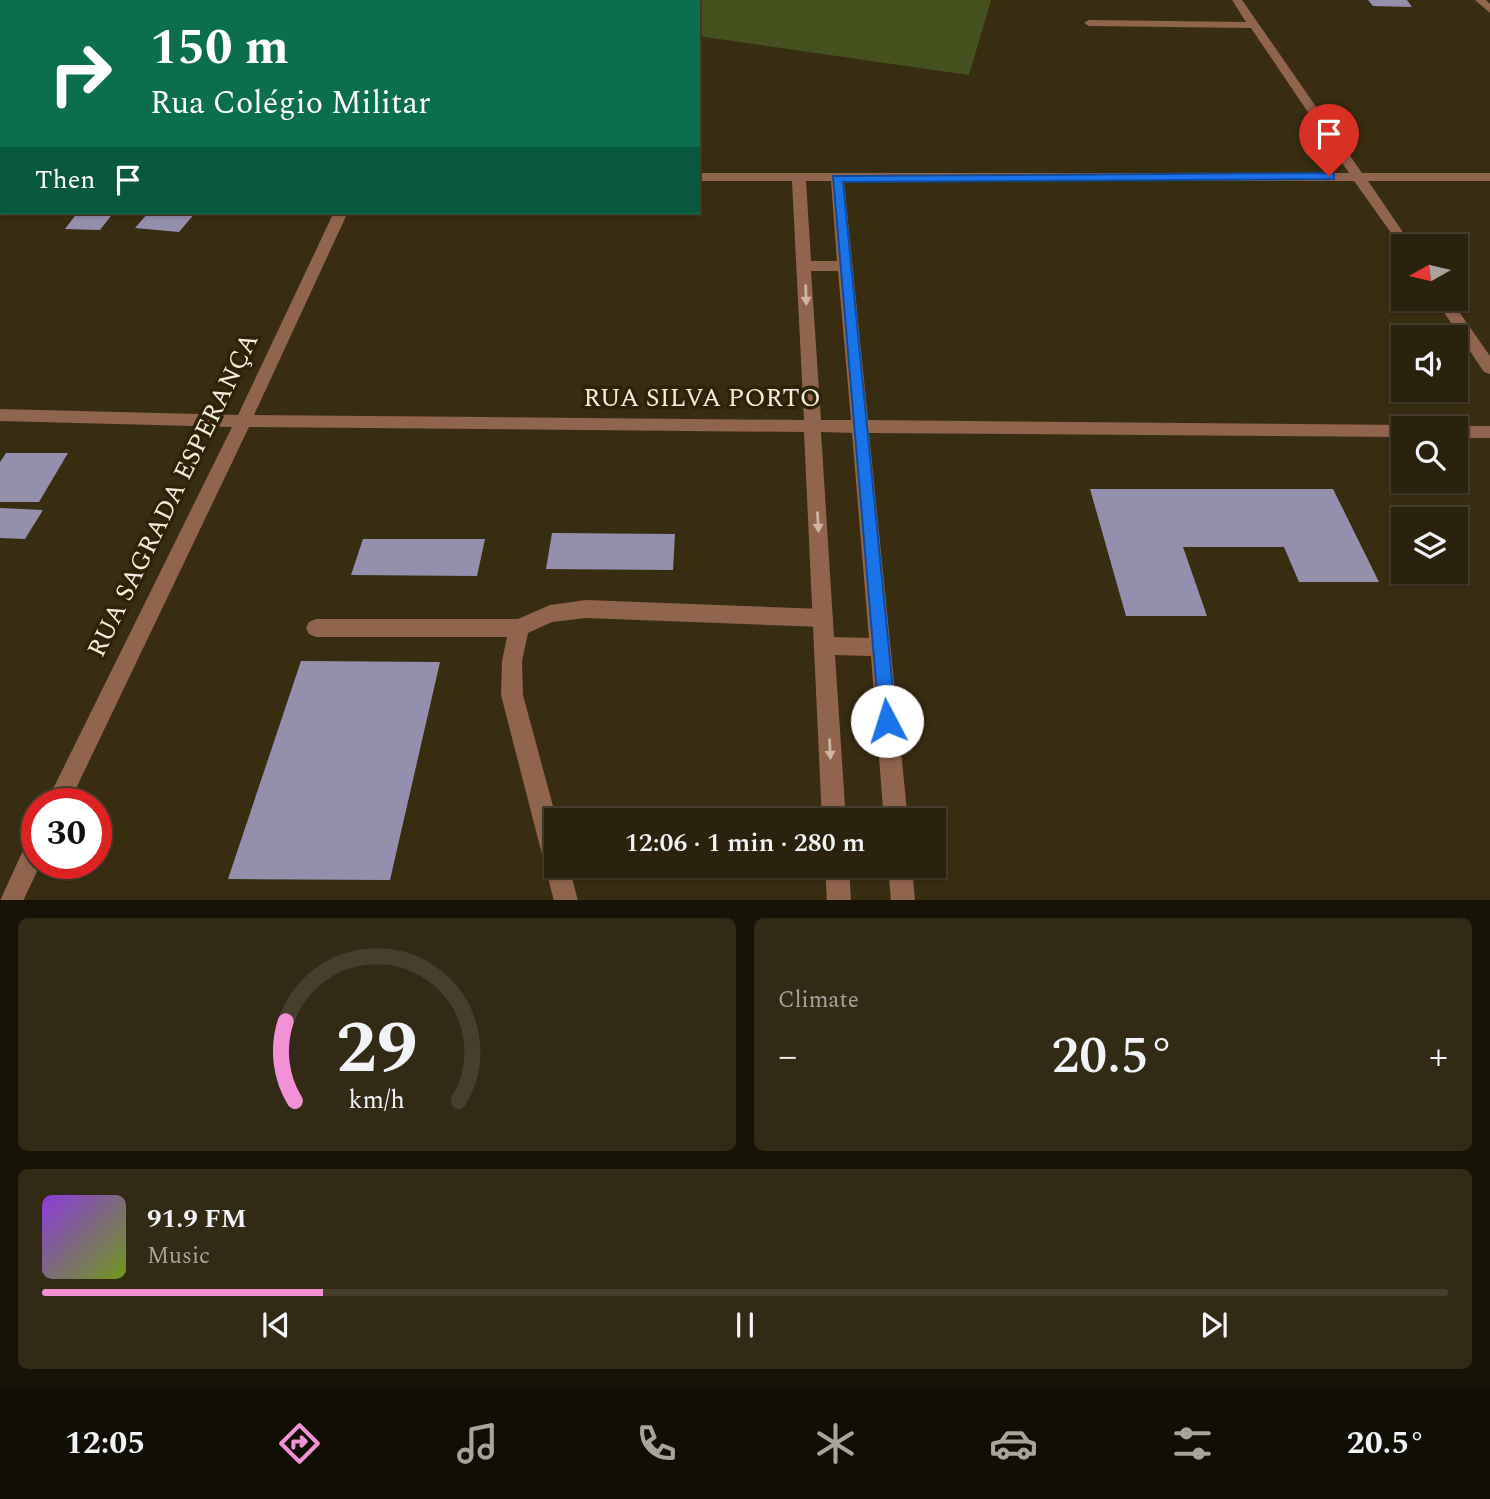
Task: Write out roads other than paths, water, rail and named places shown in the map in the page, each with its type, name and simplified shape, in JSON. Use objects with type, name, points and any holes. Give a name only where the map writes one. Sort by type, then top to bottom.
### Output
[{"type":"street","points":[[1237,0],[1397,234]]},
{"type":"street","points":[[1480,0],[1490,10]]},
{"type":"street","points":[[1089,23],[1255,25]]},
{"type":"street","points":[[700,177],[1490,177]]},
{"type":"street","points":[[799,178],[833,808]]},
{"type":"street","points":[[837,178],[895,808]]},
{"type":"street","name":"RUA SAGRADA ESPERANÇA","points":[[64,788],[243,421],[340,214]]},
{"type":"street","points":[[805,266],[845,266]]},
{"type":"street","points":[[1451,312],[1490,368]]},
{"type":"street","name":"RUA SILVA PORTO","points":[[0,415],[243,421],[1391,431]]},
{"type":"street","points":[[1468,432],[1490,432]]},
{"type":"street","points":[[316,628],[519,628],[550,614],[586,609],[823,618]]},
{"type":"street","points":[[519,628],[512,660],[512,695],[544,816]]},
{"type":"street","points":[[824,646],[880,647]]},
{"type":"street","points":[[10,900],[21,878]]},
{"type":"street","points":[[560,878],[566,900]]},
{"type":"street","points":[[838,878],[839,900]]},
{"type":"street","points":[[901,878],[903,900]]}]
